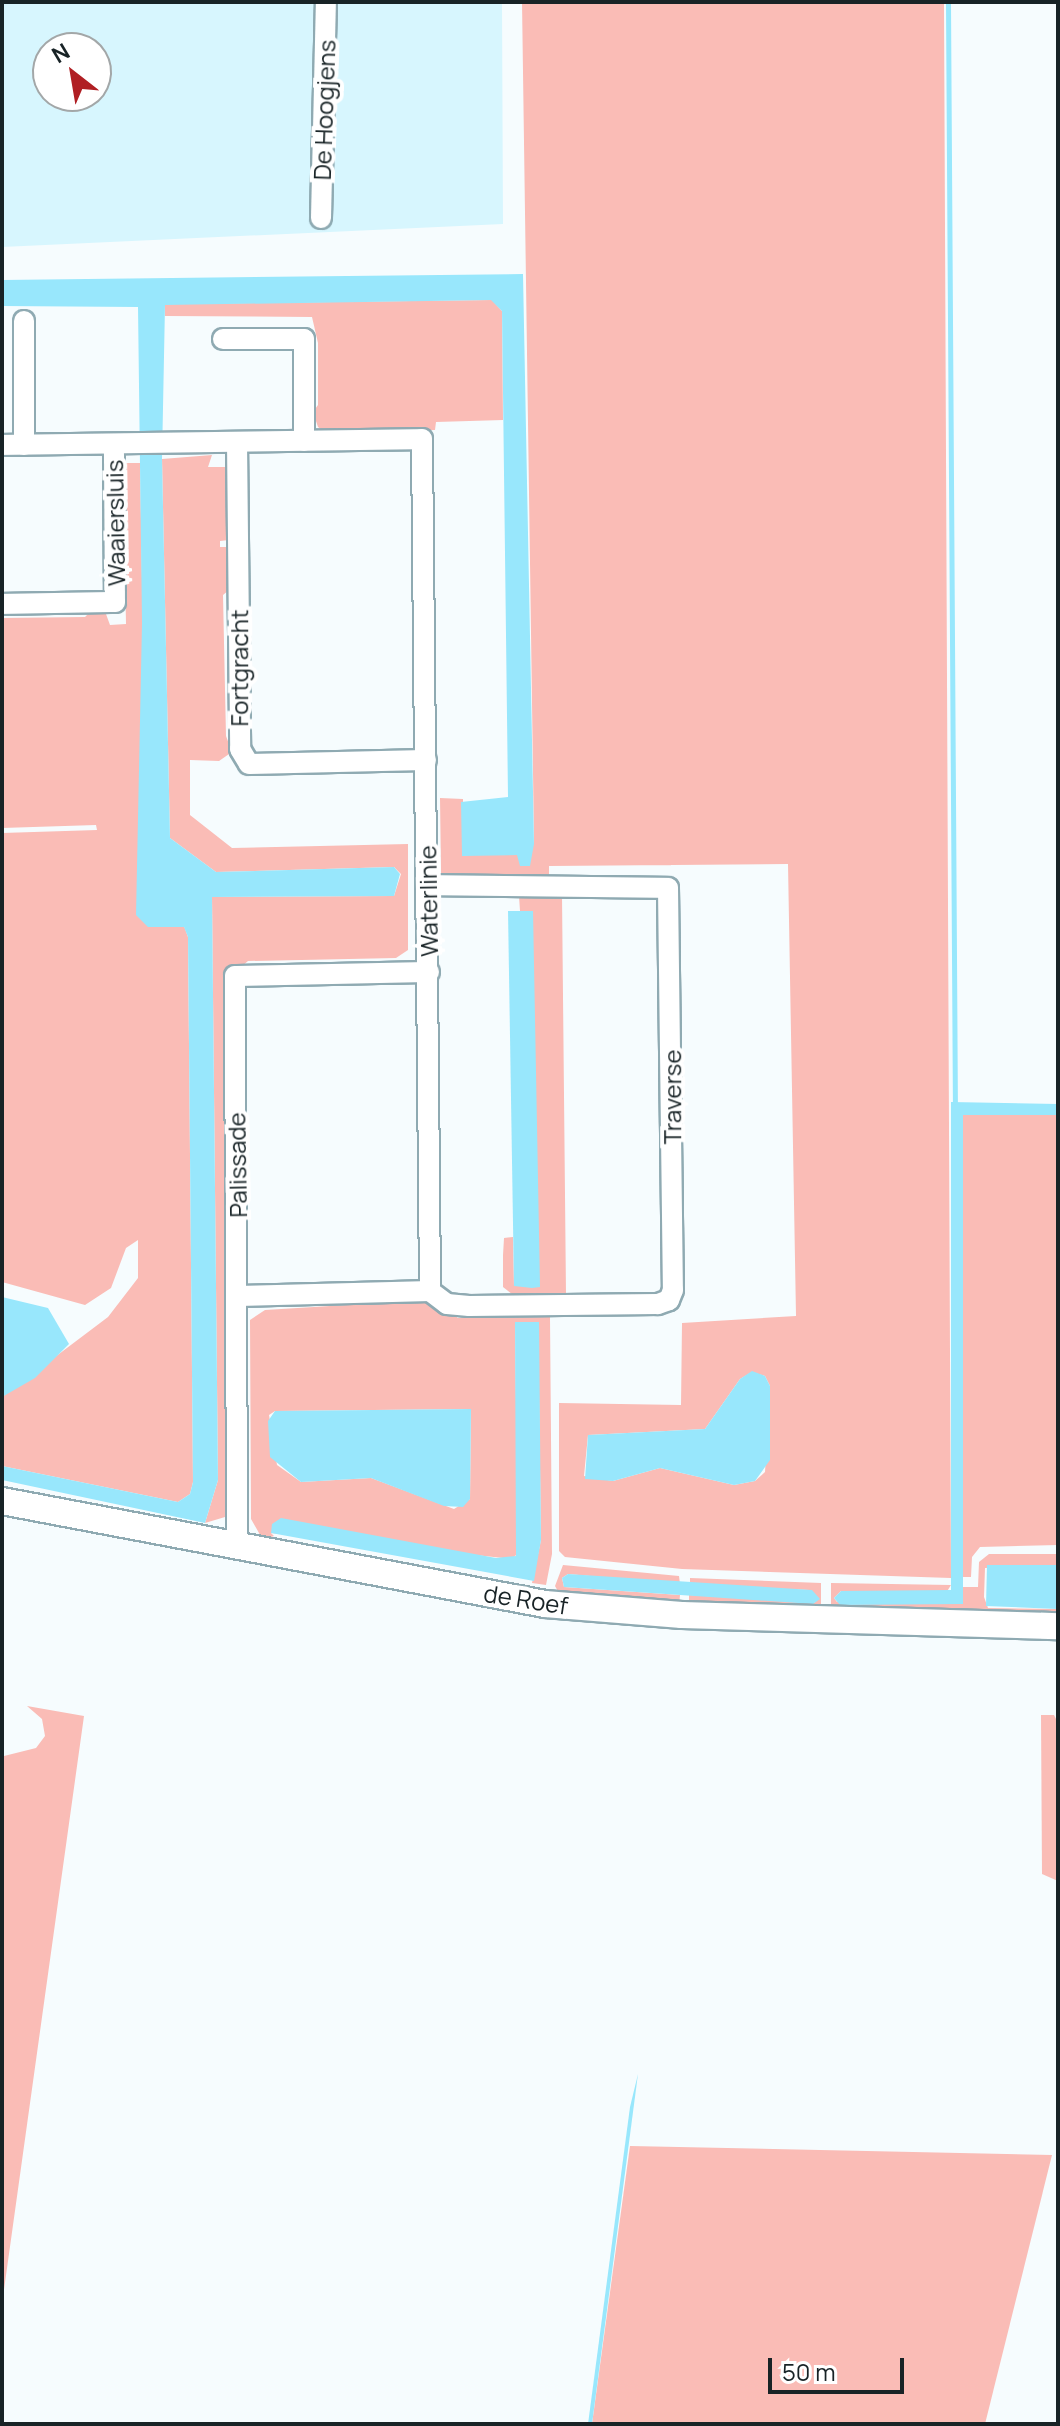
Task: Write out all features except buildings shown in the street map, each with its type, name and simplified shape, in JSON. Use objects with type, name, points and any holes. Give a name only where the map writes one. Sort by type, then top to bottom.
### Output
[{"type":"street","name":"De Hoogjens","points":[[321,218],[326,2]]},
{"type":"street","points":[[24,321],[24,445]]},
{"type":"street","points":[[223,339],[304,339],[304,441]]},
{"type":"street","name":"Waterlinie","points":[[2,445],[422,439],[430,1291]]},
{"type":"street","name":"Fortgracht","points":[[237,442],[240,749],[249,764],[426,760]]},
{"type":"street","name":"Waaiersluis","points":[[2,604],[115,602],[123,444]]},
{"type":"street","name":"Traverse","points":[[428,885],[668,888],[673,1258],[669,1300],[658,1304],[469,1306],[447,1304],[430,1291]]},
{"type":"street","name":"Palissade","points":[[237,1548],[239,1296],[235,976],[429,972]]},
{"type":"street","points":[[239,1296],[430,1291]]},
{"type":"street","name":"de Roef","points":[[2,1501],[545,1604],[682,1615],[1058,1626]]},
{"type":"shaded area","points":[[2,2],[502,2],[503,224],[2,247]]},
{"type":"shaded area","points":[[522,2],[944,2],[951,1578],[682,1569],[565,1557],[559,1551],[559,1403],[681,1405],[682,1323],[796,1316],[788,864],[549,866],[549,876],[519,877],[441,874],[440,798],[463,799],[463,856],[534,843]],"holes":[[[752,1372],[765,1376],[770,1386],[765,1472],[755,1481],[734,1485],[660,1468],[613,1481],[584,1476],[588,1435],[705,1429],[740,1379]]]},
{"type":"shaded area","points":[[492,300],[502,311],[503,420],[436,422],[435,430],[326,433],[318,427],[313,412],[318,405],[318,343],[312,317],[165,316],[165,304]]},
{"type":"shaded area","points":[[212,455],[208,467],[229,467],[229,540],[220,541],[220,547],[229,547],[229,590],[223,595],[226,736],[232,752],[219,761],[190,760],[190,815],[232,848],[408,844],[408,950],[396,958],[248,961],[241,967],[227,968],[233,1504],[225,1517],[205,1523],[218,1480],[212,897],[394,896],[401,874],[394,867],[216,872],[170,838],[162,459]]},
{"type":"shaded area","points":[[123,463],[140,463],[148,927],[184,926],[188,937],[193,1482],[190,1494],[178,1502],[2,1466],[2,1397],[108,1317],[138,1278],[138,1240],[126,1248],[111,1288],[85,1305],[2,1282],[2,833],[97,830],[96,825],[2,828],[2,618],[85,617],[91,611],[106,614],[110,625],[126,624]]},
{"type":"shaded area","points":[[562,895],[566,1294],[512,1294],[503,1287],[503,1255],[504,1238],[513,1237],[514,1286],[533,912],[520,911],[519,896]]},
{"type":"shaded area","points":[[963,1115],[1058,1115],[1058,1545],[980,1547],[972,1557],[971,1577],[963,1577]]},
{"type":"shaded area","points":[[428,1300],[458,1318],[550,1317],[552,1554],[546,1585],[532,1583],[541,1540],[538,1322],[515,1323],[518,1553],[512,1559],[271,1533],[274,1536],[263,1540],[251,1519],[250,1320],[265,1310]],"holes":[[[471,1409],[470,1499],[454,1509],[371,1478],[301,1482],[277,1465],[269,1415],[275,1411]]]},
{"type":"shaded area","points":[[989,1554],[1058,1554],[1058,1565],[985,1568],[984,1597],[988,1608],[1058,1609],[1058,1616],[831,1613],[831,1583],[951,1585],[946,1593],[841,1591],[834,1598],[837,1602],[963,1604],[963,1587],[978,1587],[979,1562]]},
{"type":"shaded area","points":[[563,1565],[679,1576],[680,1584],[568,1574],[562,1578],[564,1587],[680,1595],[679,1606],[560,1595],[555,1586]]},
{"type":"shaded area","points":[[690,1578],[821,1583],[821,1609],[689,1607],[689,1595],[815,1603],[809,1590],[690,1585]]},
{"type":"shaded area","points":[[27,1706],[84,1716],[2,2304],[2,1763],[4,1756],[36,1748],[45,1736],[42,1719]]},
{"type":"shaded area","points":[[1041,1715],[1054,1715],[1058,1723],[1058,1881],[1042,1874]]},
{"type":"shaded area","points":[[630,2146],[1052,2155],[985,2424],[592,2424]]},
{"type":"water","points":[[523,274],[534,844],[530,866],[520,866],[517,855],[462,856],[461,802],[508,797],[502,311],[491,300],[165,305],[162,459],[170,838],[216,872],[394,867],[400,874],[394,896],[212,897],[218,1480],[205,1523],[2,1480],[2,1466],[178,1502],[190,1494],[193,1482],[188,937],[184,927],[148,927],[136,915],[142,623],[138,307],[2,306],[2,280]]},
{"type":"water","points":[[508,911],[533,911],[540,1287],[532,1288],[514,1286]]},
{"type":"water","points":[[951,1102],[1058,1104],[1058,1115],[963,1115],[963,1604],[840,1605],[834,1598],[841,1591],[951,1590]]},
{"type":"water","points":[[2,1297],[48,1308],[69,1344],[35,1378],[2,1397]]},
{"type":"water","points":[[515,1322],[539,1322],[541,1540],[534,1581],[271,1533],[272,1524],[281,1518],[496,1558],[516,1556]]},
{"type":"water","points":[[752,1371],[765,1376],[770,1386],[770,1460],[755,1481],[734,1485],[660,1468],[613,1481],[585,1479],[588,1435],[705,1429],[740,1379]]},
{"type":"water","points":[[471,1409],[470,1499],[463,1507],[444,1506],[371,1478],[301,1482],[270,1457],[268,1421],[275,1411]]},
{"type":"water","points":[[987,1565],[1058,1565],[1058,1609],[986,1606]]},
{"type":"water","points":[[568,1574],[812,1590],[820,1599],[813,1604],[564,1587],[562,1578]]},
{"type":"water","points":[[638,2074],[592,2424],[588,2424],[630,2107]]},
{"type":"waterway","points":[[948,2],[955,1102]]}]
